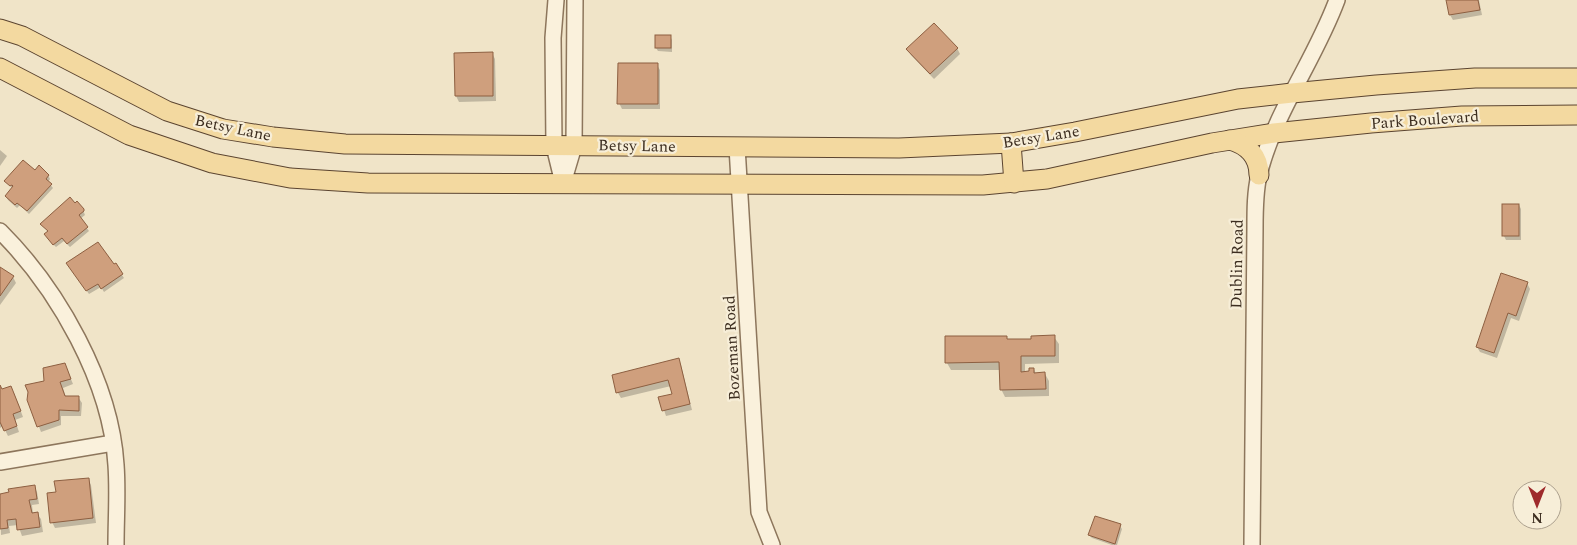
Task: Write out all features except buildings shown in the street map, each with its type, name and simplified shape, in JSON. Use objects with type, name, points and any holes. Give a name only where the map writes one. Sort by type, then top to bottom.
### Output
[{"type":"main road","name":"Betsy Lane","points":[[0,28],[22,36],[167,111],[223,129],[272,137],[345,144],[899,148],[1011,143],[1076,132],[1238,99],[1292,93]]},
{"type":"main road","points":[[0,68],[129,134],[212,163],[290,178],[368,183],[983,185],[1047,179],[1230,140],[1274,133]]},
{"type":"main road","points":[[1292,93],[1376,84],[1475,78],[1577,78]]},
{"type":"main road","name":"Park Boulevard","points":[[1274,133],[1462,116],[1577,115]]},
{"type":"main road","points":[[1230,140],[1240,143],[1252,151],[1258,162],[1259,175]]},
{"type":"main road","points":[[1011,143],[1014,183]]},
{"type":"street","points":[[556,0],[553,38],[554,146],[563,183]]},
{"type":"street","points":[[563,183],[574,146],[575,0]]},
{"type":"street","name":"Dublin Road","points":[[1252,545],[1255,228],[1259,175],[1274,133],[1327,25],[1337,0]]},
{"type":"street","points":[[553,72],[574,71]]},
{"type":"street","name":"Bozeman Road","points":[[737,147],[759,512],[772,545]]},
{"type":"street","points":[[0,231],[19,250],[39,275],[56,301],[81,346],[101,394],[113,443],[116,465],[116,545]]},
{"type":"street","points":[[0,462],[113,443]]}]
